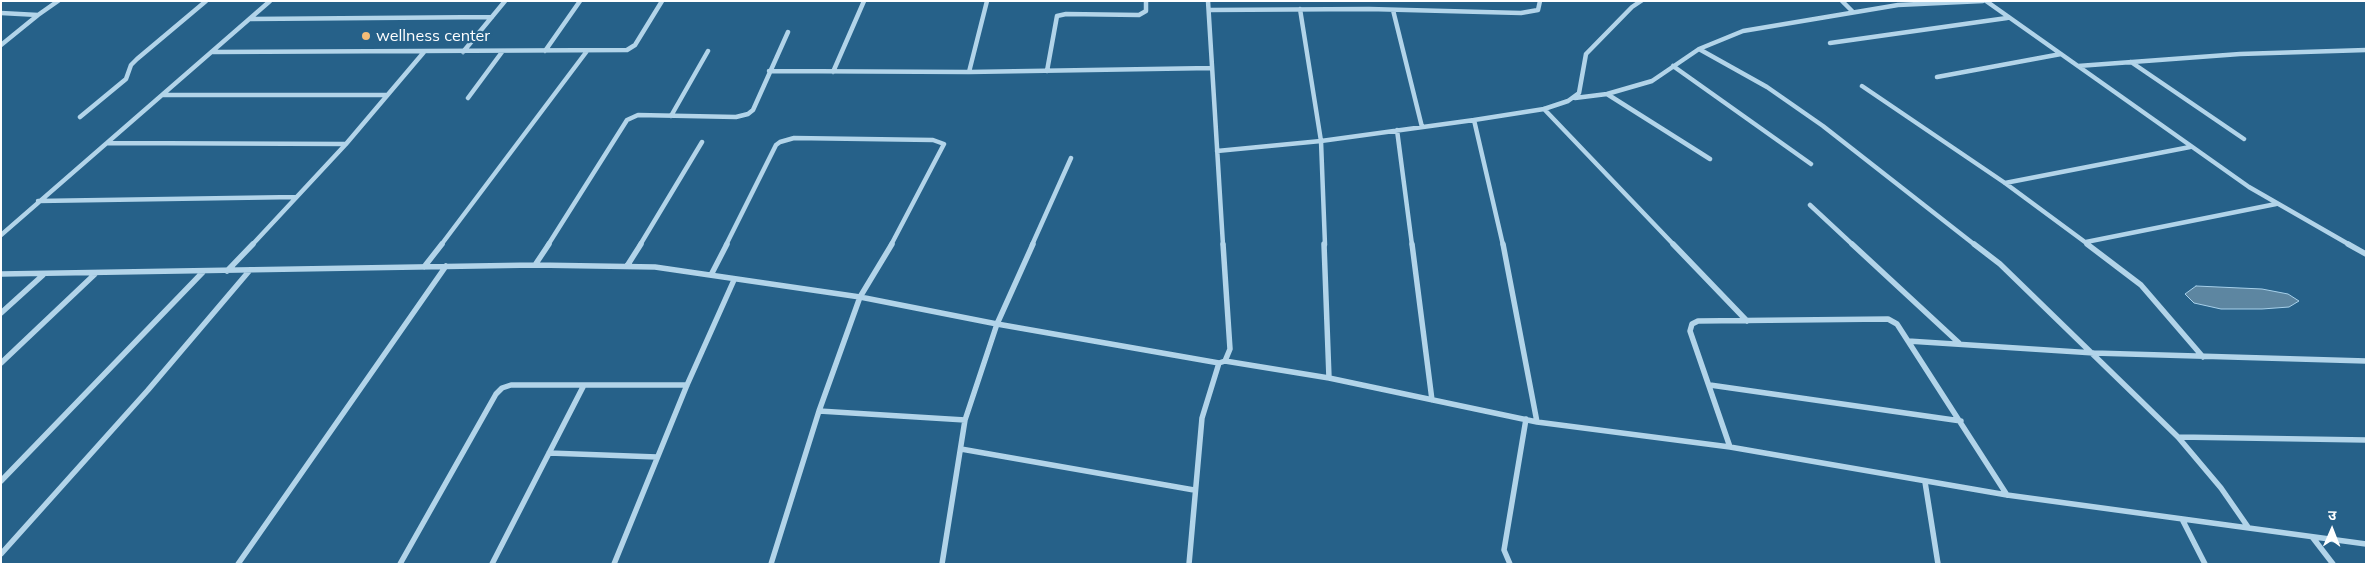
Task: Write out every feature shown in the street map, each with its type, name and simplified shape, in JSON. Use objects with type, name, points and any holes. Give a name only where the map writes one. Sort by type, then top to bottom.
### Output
[{"type":"street","points":[[1,45],[58,1]]},
{"type":"street","points":[[80,117],[126,79],[131,66],[137,59],[206,1]]},
{"type":"street","points":[[1,235],[270,1]]},
{"type":"street","points":[[463,52],[505,1]]},
{"type":"street","points":[[545,51],[580,1]]},
{"type":"street","points":[[213,52],[627,50],[632,47],[662,1]]},
{"type":"street","points":[[833,72],[864,1]]},
{"type":"street","points":[[969,72],[987,1]]},
{"type":"street","points":[[1047,71],[1057,16],[1066,14],[1139,15],[1146,11],[1146,1]]},
{"type":"street","points":[[1188,564],[1202,418],[1222,362],[1230,349],[1208,1]]},
{"type":"street","points":[[1368,1],[1370,9]]},
{"type":"street","points":[[1209,10],[1370,9],[1521,13],[1538,10],[1540,1]]},
{"type":"street","points":[[1628,1],[1632,7]]},
{"type":"street","points":[[1572,99],[1579,93],[1582,62],[1586,54],[1632,7],[1641,1]]},
{"type":"street","points":[[1842,1],[1853,12]]},
{"type":"street","points":[[1217,151],[1321,141],[1474,120],[1544,108],[1572,99],[1607,94],[1652,81],[1700,49],[1743,31],[1898,5],[1984,1],[2190,147],[2276,204],[2366,254]]},
{"type":"street","points":[[1300,9],[1321,141],[1329,378]]},
{"type":"street","points":[[1392,10],[1422,127]]},
{"type":"street","points":[[1,13],[38,15]]},
{"type":"street","points":[[250,19],[492,17]]},
{"type":"street","points":[[1830,43],[2007,18]]},
{"type":"street","points":[[535,265],[627,120],[638,115],[736,117],[748,114],[753,110],[788,32]]},
{"type":"street","points":[[1700,49],[1766,87],[1861,153],[2000,264],[2178,437],[2221,488],[2248,528]]},
{"type":"street","points":[[2078,66],[2249,53],[2366,50]]},
{"type":"street","points":[[424,267],[587,51]]},
{"type":"street","points":[[671,116],[708,51]]},
{"type":"street","points":[[227,272],[346,144],[424,52]]},
{"type":"street","points":[[468,98],[502,52]]},
{"type":"street","points":[[1937,77],[2061,54]]},
{"type":"street","points":[[2130,62],[2244,139]]},
{"type":"street","points":[[1673,66],[1811,164]]},
{"type":"street","points":[[769,71],[969,72],[1212,68]]},
{"type":"street","points":[[1862,86],[2005,184],[2086,242],[2141,285],[2203,357]]},
{"type":"street","points":[[1607,94],[1710,159]]},
{"type":"street","points":[[162,95],[387,95]]},
{"type":"street","points":[[1544,108],[1747,321]]},
{"type":"street","points":[[1474,120],[1504,248],[1537,422]]},
{"type":"street","points":[[1397,130],[1432,400]]},
{"type":"street","points":[[711,275],[776,145],[780,142],[794,138],[942,142],[944,144],[884,258],[860,297],[819,411],[771,564]]},
{"type":"street","points":[[627,266],[702,142]]},
{"type":"street","points":[[107,143],[346,144]]},
{"type":"street","points":[[2005,184],[2190,147]]},
{"type":"street","points":[[942,564],[965,420],[997,324],[1071,158]]},
{"type":"street","points":[[38,201],[296,197]]},
{"type":"street","points":[[2086,242],[2276,204]]},
{"type":"street","points":[[1810,205],[1959,344]]},
{"type":"street","points":[[2356,248],[2366,247]]},
{"type":"street","points":[[1,274],[227,272],[535,265],[627,266],[711,275],[734,280],[860,297],[997,324],[1329,378],[1537,422],[1730,447],[2006,495],[2366,544]]},
{"type":"street","points":[[238,564],[446,266]]},
{"type":"street","points":[[1,554],[148,390],[250,270]]},
{"type":"street","points":[[1,481],[202,272]]},
{"type":"street","points":[[1,362],[95,274]]},
{"type":"street","points":[[1,313],[44,275]]},
{"type":"street","points":[[614,564],[687,385],[734,280]]},
{"type":"street","points":[[1730,447],[1690,331],[1692,324],[1698,321],[1881,318],[1893,321],[1908,341],[1961,421],[2006,495]]},
{"type":"street","points":[[1908,341],[2094,354],[2366,361]]},
{"type":"street","points":[[400,564],[496,394],[502,388],[511,385],[687,385]]},
{"type":"street","points":[[492,564],[584,385]]},
{"type":"street","points":[[1710,385],[1961,421]]},
{"type":"street","points":[[819,411],[965,420]]},
{"type":"street","points":[[1510,564],[1504,550],[1526,419]]},
{"type":"street","points":[[2178,437],[2366,440]]},
{"type":"street","points":[[960,449],[1194,490]]},
{"type":"street","points":[[549,453],[657,457]]},
{"type":"street","points":[[1925,482],[1938,564]]},
{"type":"street","points":[[2182,519],[2205,564]]},
{"type":"street","points":[[2313,538],[2332,564]]},
{"type":"water","points":[[2196,286],[2262,289],[2288,294],[2299,301],[2289,307],[2221,309],[2194,303],[2185,294]]},
{"type":"place","name":"wellness center","points":[[366,36]]}]
